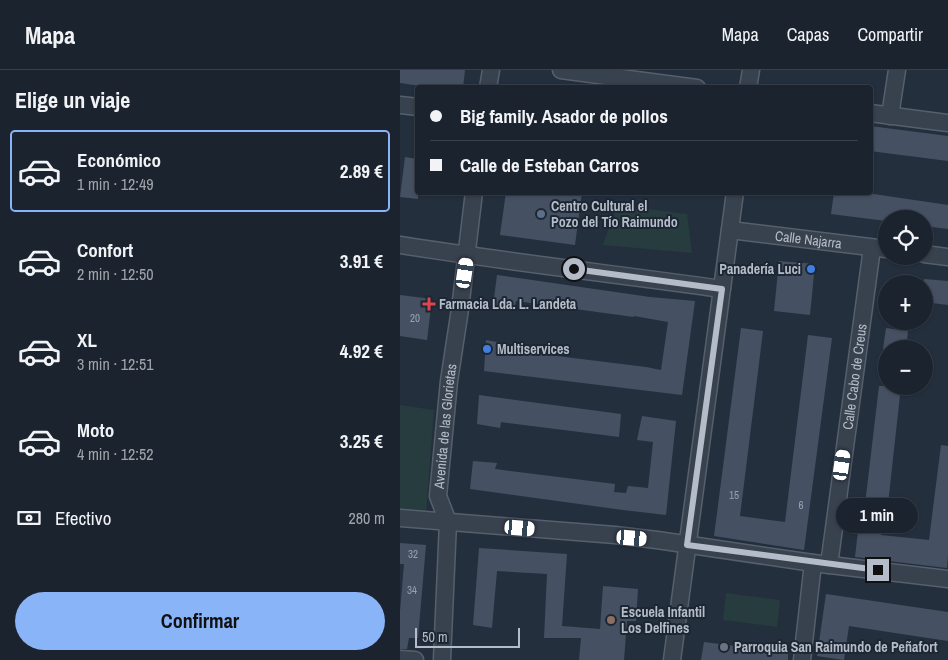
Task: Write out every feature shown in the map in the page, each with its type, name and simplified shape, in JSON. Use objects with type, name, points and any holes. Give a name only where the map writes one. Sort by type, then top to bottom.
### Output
[{"type":"street","points":[[488,85],[491,70]]},
{"type":"street","points":[[561,70],[674,85]]},
{"type":"street","points":[[748,85],[750,70]]},
{"type":"street","points":[[890,116],[897,70]]},
{"type":"street","points":[[400,105],[415,107]]},
{"type":"street","points":[[873,113],[948,123]]},
{"type":"street","name":"Avenida de las Glorietas","points":[[442,660],[448,522],[438,496],[449,381],[474,195]]},
{"type":"street","points":[[672,660],[735,195]]},
{"type":"street","name":"Calle Najarra","points":[[730,230],[878,249]]},
{"type":"street","points":[[400,245],[467,256],[722,289]]},
{"type":"street","name":"Calle Cabo de Creus","points":[[802,660],[878,254]]},
{"type":"street","points":[[933,255],[948,257]]},
{"type":"street","points":[[400,518],[614,535],[821,564],[948,579]]},
{"type":"street","points":[[400,659],[415,660]]},
{"type":"green space","points":[[617,205],[687,214],[692,253],[603,245]]},
{"type":"green space","points":[[400,405],[434,410],[426,514],[400,512]]},
{"type":"green space","points":[[726,593],[780,600],[777,627],[723,620]]},
{"type":"building","points":[[400,70],[465,70],[463,85],[415,85],[400,83]]},
{"type":"building","points":[[873,126],[948,136],[948,161],[873,151]]},
{"type":"building","points":[[405,157],[415,159],[415,195],[418,195],[418,199],[400,197]]},
{"type":"building","points":[[873,194],[948,205],[948,229],[933,227],[933,210],[878,210],[878,220],[831,214],[834,195]]},
{"type":"building","name":"Centro Cultural el Pozo del Tío Raimundo","points":[[506,195],[582,195],[575,245],[500,235]]},
{"type":"building","points":[[779,261],[815,264],[810,315],[774,311]]},
{"type":"building","points":[[497,275],[650,297],[695,301],[682,395],[484,371],[486,340],[508,344],[508,350],[661,370],[668,322],[516,301],[514,310],[493,306]]},
{"type":"building","points":[[933,280],[948,281],[948,305],[933,303]]},
{"type":"building","points":[[400,295],[432,299],[427,340],[400,336]]},
{"type":"building","points":[[741,328],[763,331],[740,516],[785,522],[808,335],[832,338],[804,550],[714,536]]},
{"type":"building","points":[[886,330],[908,331],[907,340],[884,340]]},
{"type":"building","points":[[878,394],[900,395],[888,504],[885,504],[881,535],[929,540],[941,445],[948,446],[947,568],[855,557],[860,513],[864,513]]},
{"type":"building","points":[[479,395],[621,414],[619,437],[501,422],[500,428],[477,424]]},
{"type":"building","points":[[642,416],[676,421],[666,515],[470,489],[473,461],[497,463],[495,469],[615,484],[614,492],[626,493],[628,486],[648,488],[653,442],[637,440]]},
{"type":"building","points":[[400,543],[426,545],[418,638],[409,638],[407,649],[400,649],[400,611],[404,564],[400,564]]},
{"type":"building","points":[[479,548],[567,554],[562,626],[600,629],[603,586],[638,589],[636,621],[627,621],[624,660],[579,660],[581,638],[544,638],[547,574],[497,571],[492,628],[473,625]]},
{"type":"building","points":[[826,594],[948,612],[948,641],[849,626],[844,660],[817,656]]},
{"type":"building","name":"Parroquia San Raimundo de Peñafort","points":[[704,642],[788,653],[788,660],[701,660]]},
{"type":"place","name":"Centro Cultural el Pozo del Tío Raimundo","points":[[541,214]]},
{"type":"place","name":"Panadería Luci","points":[[811,269]]},
{"type":"place","name":"Farmacia Lda. L. Landeta","points":[[429,304]]},
{"type":"place","name":"Multiservices","points":[[487,349]]},
{"type":"place","name":"Escuela Infantil Los Delfines","points":[[611,620]]},
{"type":"place","name":"Parroquia San Raimundo de Peñafort","points":[[724,647]]},
{"type":"route","points":[[574,269],[722,289],[687,545],[878,570]]}]
